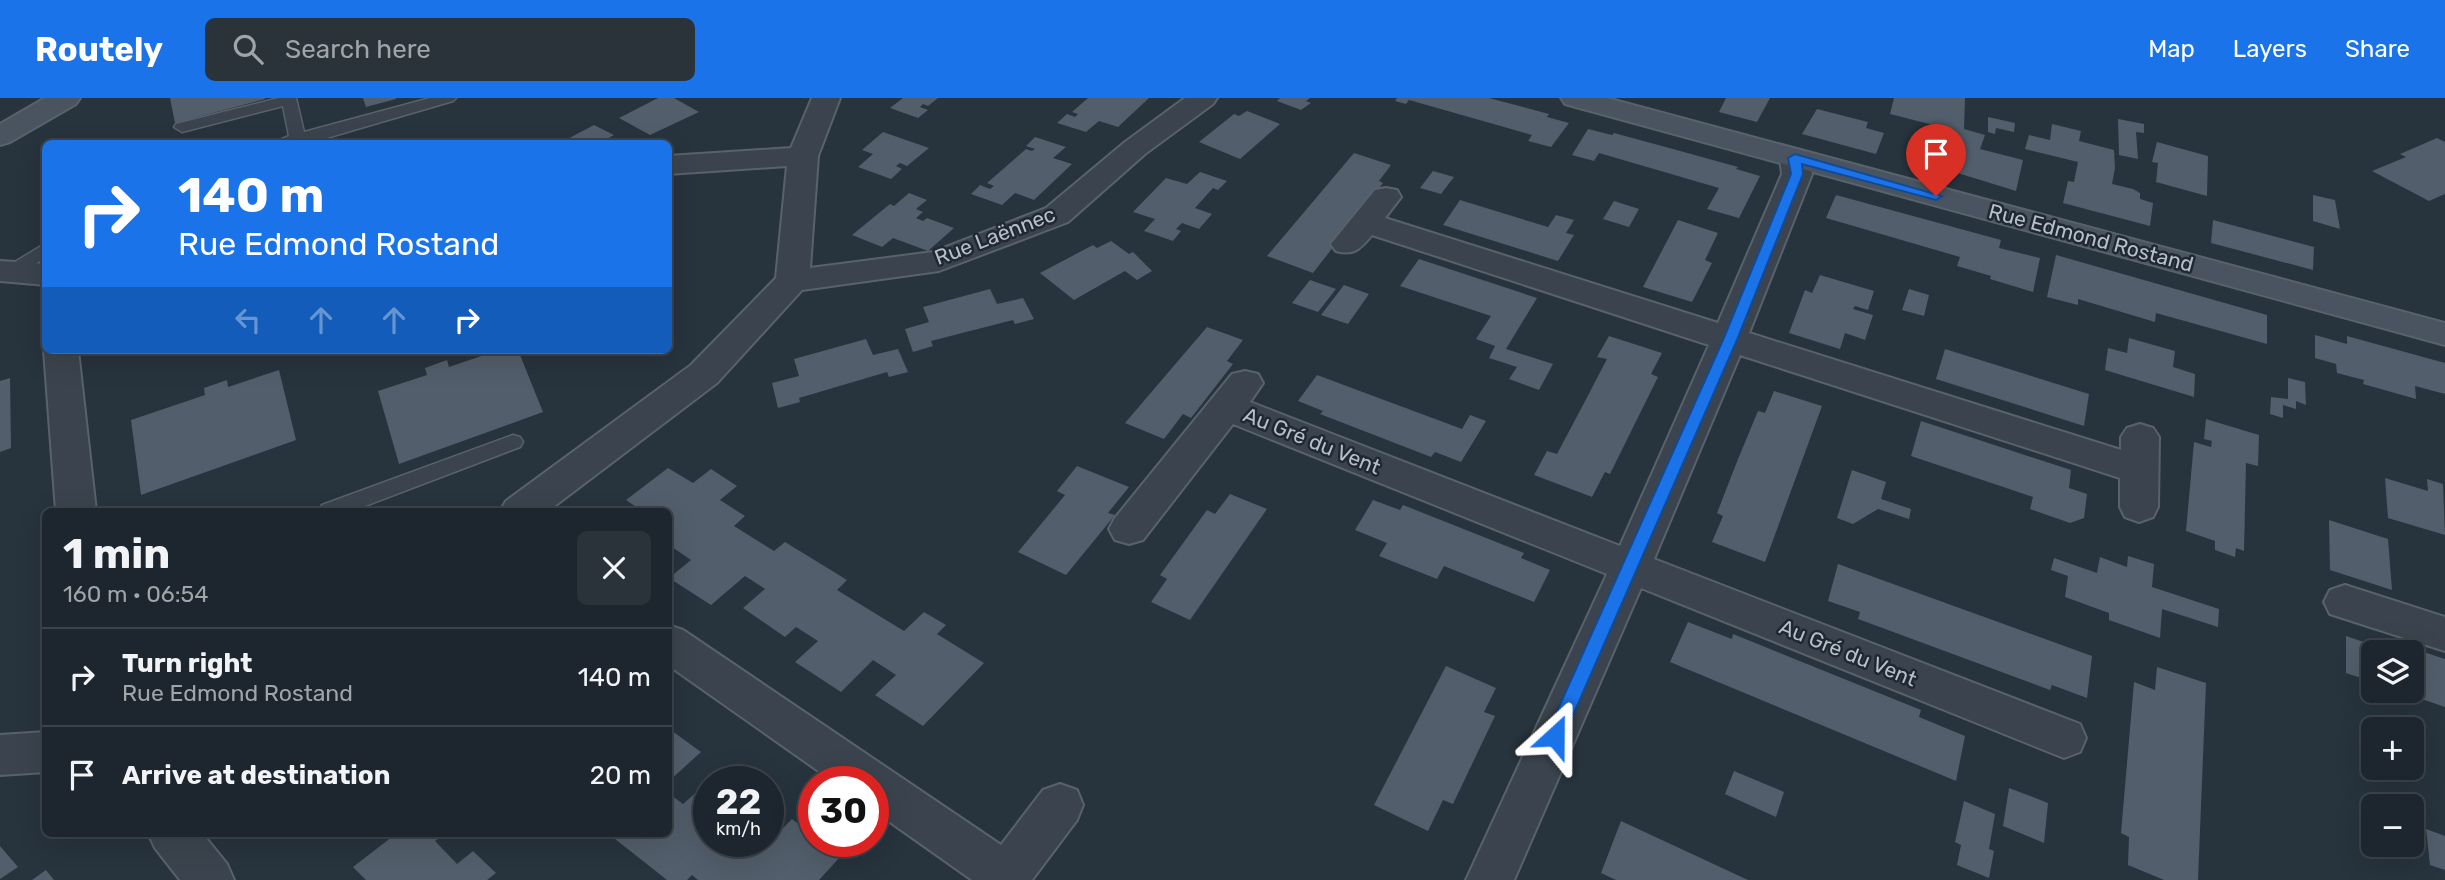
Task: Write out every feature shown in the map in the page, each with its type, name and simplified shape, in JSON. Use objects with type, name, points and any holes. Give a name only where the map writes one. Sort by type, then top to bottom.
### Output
[{"type":"street","points":[[0,136],[66,98]]},
{"type":"street","points":[[524,508],[704,374],[792,281],[803,156],[826,98]]},
{"type":"street","name":"Rue Laënnec","points":[[792,281],[939,261],[1057,215],[1135,148],[1203,98]]},
{"type":"street","name":"Rue Edmond Rostand","points":[[1575,98],[2445,334]]},
{"type":"street","points":[[672,165],[803,156]]},
{"type":"street","points":[[1490,880],[1631,568],[1730,340],[1797,174],[1795,158]]},
{"type":"street","points":[[1366,221],[1730,340],[2140,453],[2138,507]]},
{"type":"street","points":[[5,271],[42,275]]},
{"type":"street","points":[[61,354],[76,508]]},
{"type":"street","name":"Au Gré du Vent","points":[[1129,528],[1236,395],[1631,568],[2064,738]]},
{"type":"street","points":[[2345,603],[2445,634]]},
{"type":"street","points":[[672,645],[847,766]]},
{"type":"street","points":[[0,755],[42,752]]},
{"type":"street","points":[[889,795],[1006,876],[1060,805]]},
{"type":"street","points":[[175,837],[210,880]]},
{"type":"lane","points":[[301,140],[448,98]]},
{"type":"lane","points":[[181,127],[290,100],[298,140]]},
{"type":"lane","points":[[5,271],[42,250]]},
{"type":"lane","points":[[338,508],[513,442]]},
{"type":"building","points":[[170,98],[265,98],[265,99],[175,123]]},
{"type":"building","points":[[363,98],[396,98],[396,99],[366,107]]},
{"type":"building","points":[[658,98],[674,98],[699,112],[650,135],[619,118]]},
{"type":"building","points":[[903,98],[938,98],[928,106],[923,104],[920,107],[928,110],[918,118],[890,108]]},
{"type":"building","points":[[1088,98],[1149,98],[1118,127],[1099,121],[1086,132],[1057,123],[1067,114],[1075,117],[1078,114],[1072,112]]},
{"type":"building","points":[[1280,98],[1310,98],[1306,101],[1311,103],[1301,110],[1277,101]]},
{"type":"building","points":[[1397,98],[1489,98],[1549,114],[1547,117],[1569,123],[1551,147],[1528,141],[1532,135],[1409,100],[1406,104],[1395,101]]},
{"type":"building","points":[[1726,98],[1770,98],[1757,122],[1719,112]]},
{"type":"building","points":[[1894,98],[1965,98],[1964,129],[1985,135],[1980,149],[2023,160],[2016,191],[1948,170],[1948,173],[1930,168],[1940,139],[1945,140],[1949,129],[1890,114]]},
{"type":"building","points":[[1817,109],[1868,122],[1866,128],[1884,133],[1876,154],[1802,134]]},
{"type":"building","points":[[1247,111],[1280,124],[1240,159],[1199,142],[1234,114],[1239,116]]},
{"type":"building","points":[[1988,117],[2015,123],[2014,132],[1996,128],[1995,134],[1988,132]]},
{"type":"building","points":[[2118,119],[2144,124],[2144,133],[2136,132],[2138,159],[2119,155]]},
{"type":"building","points":[[2052,124],[2081,131],[2079,141],[2114,150],[2112,184],[2133,189],[2140,193],[2140,199],[2153,203],[2150,226],[2063,203],[2068,181],[2074,182],[2078,162],[2025,149],[2029,135],[2050,140]]},
{"type":"building","points":[[594,125],[614,135],[605,140],[566,140]]},
{"type":"building","points":[[1588,129],[1673,149],[1760,176],[1739,218],[1707,209],[1719,188],[1599,153],[1594,161],[1572,155]]},
{"type":"building","points":[[883,132],[929,148],[907,166],[900,163],[896,166],[902,169],[891,179],[858,167],[873,154],[862,150]]},
{"type":"building","points":[[1035,137],[1066,147],[1053,158],[1072,164],[1034,200],[1015,193],[1002,205],[971,194],[980,185],[990,189],[994,186],[987,183],[1026,149],[1035,149],[1026,146]]},
{"type":"building","points":[[2437,138],[2445,142],[2445,194],[2429,201],[2372,171],[2406,157],[2400,154]]},
{"type":"building","points":[[2157,142],[2208,156],[2207,196],[2156,182],[2158,163],[2152,162]]},
{"type":"building","points":[[1354,153],[1391,165],[1379,181],[1383,183],[1313,273],[1267,256]]},
{"type":"building","points":[[1433,171],[1454,177],[1441,194],[1420,188]]},
{"type":"building","points":[[1200,172],[1227,181],[1218,190],[1213,188],[1195,208],[1212,214],[1199,229],[1182,223],[1176,229],[1181,231],[1173,241],[1144,231],[1155,219],[1133,212],[1166,178],[1187,184]]},
{"type":"building","points":[[909,193],[927,200],[916,209],[923,212],[916,218],[923,221],[927,218],[954,228],[928,251],[893,238],[882,247],[852,235],[890,204],[894,206]]},
{"type":"building","points":[[1836,195],[2001,240],[1999,248],[2040,258],[2033,292],[1957,266],[1960,257],[1826,218]]},
{"type":"building","points":[[2313,195],[2335,200],[2340,229],[2313,221]]},
{"type":"building","points":[[1460,200],[1548,227],[1556,215],[1574,220],[1566,233],[1574,235],[1558,261],[1443,225]]},
{"type":"building","points":[[1614,201],[1639,209],[1629,227],[1603,219]]},
{"type":"building","points":[[1678,220],[1718,233],[1705,260],[1712,263],[1692,302],[1643,287]]},
{"type":"building","points":[[2213,220],[2314,247],[2313,270],[2211,243]]},
{"type":"building","points":[[1111,241],[1129,254],[1133,252],[1152,271],[1137,280],[1125,271],[1074,300],[1040,273],[1093,245],[1097,248]]},
{"type":"building","points":[[2056,255],[2267,315],[2267,344],[2156,313],[2155,322],[2078,299],[2078,305],[2047,297]]},
{"type":"building","points":[[1419,259],[1537,298],[1506,349],[1553,364],[1539,390],[1509,379],[1517,367],[1489,358],[1495,346],[1476,339],[1491,316],[1400,286]]},
{"type":"building","points":[[1820,275],[1874,291],[1868,310],[1855,306],[1853,309],[1873,315],[1865,340],[1845,333],[1840,349],[1789,333],[1805,290],[1812,293]]},
{"type":"building","points":[[1310,280],[1336,289],[1318,312],[1292,303]]},
{"type":"building","points":[[1344,285],[1369,294],[1348,324],[1321,315]]},
{"type":"building","points":[[990,289],[997,304],[1023,298],[1034,319],[1015,324],[1013,320],[931,341],[933,346],[913,352],[905,329],[929,322],[923,307]]},
{"type":"building","points":[[1909,289],[1929,295],[1924,316],[1902,310]]},
{"type":"building","points":[[1207,327],[1243,340],[1227,361],[1233,364],[1191,418],[1183,414],[1164,439],[1125,423]]},
{"type":"building","points":[[2315,335],[2347,344],[2347,336],[2445,363],[2445,394],[2415,386],[2416,399],[2363,384],[2364,380],[2337,373],[2336,364],[2315,358]]},
{"type":"building","points":[[1609,336],[1662,353],[1651,374],[1658,377],[1610,474],[1605,472],[1592,497],[1534,475],[1547,451],[1557,454],[1607,359],[1597,357]]},
{"type":"building","points":[[2129,338],[2175,351],[2173,367],[2195,374],[2194,397],[2105,370],[2108,348],[2127,353]]},
{"type":"building","points":[[866,339],[873,355],[898,349],[908,372],[889,377],[887,372],[799,398],[800,402],[778,408],[772,383],[799,376],[794,359]]},
{"type":"building","points":[[1945,349],[2089,394],[2084,426],[1936,379]]},
{"type":"building","points":[[487,354],[520,354],[543,412],[399,464],[378,391],[427,375],[425,368],[447,360],[449,367]]},
{"type":"building","points":[[279,370],[296,440],[141,495],[131,420],[205,395],[204,388],[227,380],[228,387]]},
{"type":"building","points":[[1317,375],[1462,429],[1470,415],[1486,421],[1461,462],[1435,452],[1431,457],[1320,414],[1323,411],[1298,401]]},
{"type":"building","points":[[10,378],[11,448],[0,452],[0,381]]},
{"type":"building","points":[[2288,378],[2305,382],[2306,405],[2296,401],[2296,409],[2283,405],[2283,418],[2270,414],[2271,397],[2288,399]]},
{"type":"building","points":[[1774,391],[1822,406],[1765,562],[1712,542],[1723,516],[1717,513],[1738,459],[1758,411],[1765,413]]},
{"type":"building","points":[[2206,419],[2259,435],[2258,466],[2246,463],[2244,551],[2236,548],[2235,557],[2215,550],[2215,541],[2186,531],[2194,442],[2211,447],[2212,441],[2204,439]]},
{"type":"building","points":[[1921,421],[2071,470],[2069,488],[2087,494],[2084,518],[2070,523],[2030,509],[2033,497],[1911,456]]},
{"type":"building","points":[[1077,466],[1129,487],[1108,513],[1115,515],[1066,575],[1018,552],[1065,495],[1057,491]]},
{"type":"building","points":[[668,468],[693,483],[711,469],[737,486],[720,500],[745,516],[734,526],[774,551],[785,542],[847,580],[837,590],[904,631],[924,612],[946,625],[937,634],[984,663],[923,726],[875,695],[896,675],[873,660],[841,692],[795,662],[818,641],[796,627],[785,637],[743,608],[765,589],[759,585],[745,576],[711,605],[672,580],[672,576],[691,560],[672,547],[672,508],[638,508],[626,500]]},
{"type":"building","points":[[1852,470],[1886,482],[1881,499],[1911,509],[1909,519],[1878,509],[1853,524],[1837,518]]},
{"type":"building","points":[[2385,478],[2428,491],[2427,479],[2443,484],[2445,535],[2388,518]]},
{"type":"building","points":[[1230,494],[1267,509],[1190,620],[1151,602],[1167,579],[1160,575],[1207,510],[1215,514]]},
{"type":"building","points":[[1373,500],[1400,510],[1403,505],[1524,553],[1521,558],[1550,570],[1534,602],[1444,566],[1437,579],[1379,556],[1387,543],[1355,530]]},
{"type":"building","points":[[2329,520],[2388,539],[2392,590],[2330,570]]},
{"type":"building","points":[[2128,556],[2154,564],[2152,587],[2219,609],[2218,627],[2162,609],[2160,638],[2109,620],[2109,613],[2065,597],[2068,576],[2051,570],[2054,558],[2097,573],[2100,557],[2127,567]]},
{"type":"building","points":[[1838,564],[2092,656],[2087,698],[2052,685],[2050,690],[1858,619],[1860,612],[1828,601]]},
{"type":"building","points":[[1688,622],[1732,639],[1733,634],[1921,710],[1919,717],[1965,736],[1956,781],[1670,662]]},
{"type":"building","points":[[2346,636],[2361,641],[2361,678],[2346,673]]},
{"type":"building","points":[[2424,652],[2445,659],[2445,707],[2424,700]]},
{"type":"building","points":[[1446,666],[1496,688],[1484,712],[1495,716],[1453,804],[1443,800],[1428,831],[1374,805]]},
{"type":"building","points":[[2157,667],[2206,683],[2198,880],[2164,880],[2128,865],[2129,837],[2121,833],[2134,682],[2155,690]]},
{"type":"building","points":[[672,731],[701,752],[672,778]]},
{"type":"building","points":[[1734,771],[1784,792],[1776,817],[1725,794]]},
{"type":"building","points":[[2009,788],[2048,803],[2044,843],[2003,826]]},
{"type":"building","points":[[693,795],[693,857],[784,857],[784,827],[792,819],[798,824],[798,857],[840,857],[819,880],[698,880],[692,875],[687,880],[667,880],[613,837],[672,837],[672,796],[683,804]]},
{"type":"building","points":[[1964,801],[1995,814],[1989,849],[1994,851],[1989,878],[1957,865],[1961,845],[1955,842]]},
{"type":"building","points":[[1621,821],[1748,880],[1616,880],[1601,873]]},
{"type":"building","points":[[2426,829],[2445,836],[2445,870],[2430,865]]},
{"type":"building","points":[[392,837],[440,837],[435,841],[457,864],[473,851],[496,873],[487,880],[366,880],[353,867]]},
{"type":"building","points":[[0,846],[18,867],[0,879]]},
{"type":"building","points":[[46,870],[54,880],[32,880]]},
{"type":"route","points":[[1555,736],[1730,340],[1797,174],[1795,158],[1936,196]]}]
